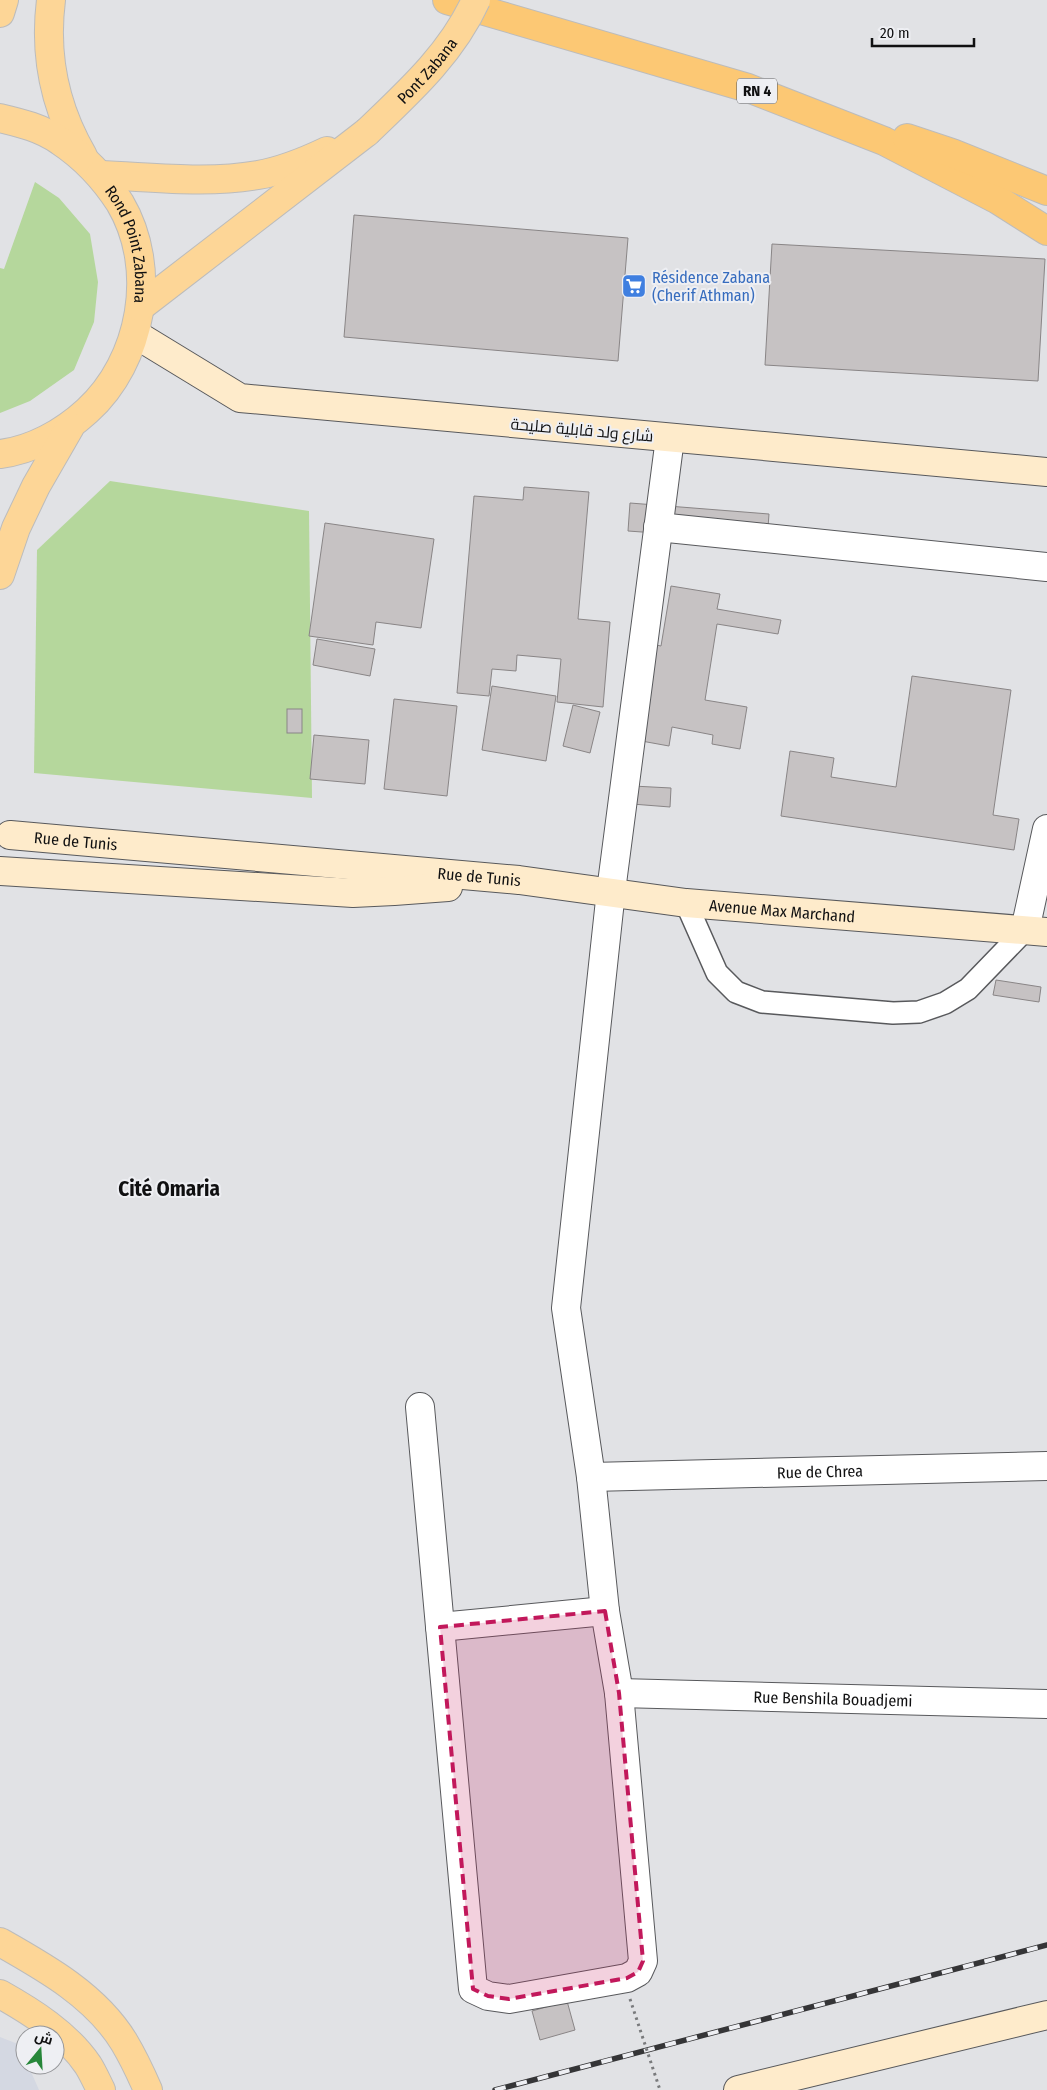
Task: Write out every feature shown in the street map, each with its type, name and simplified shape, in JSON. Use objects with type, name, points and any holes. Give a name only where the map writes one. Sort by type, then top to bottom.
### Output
[{"type":"highway","name":"RN 4","points":[[447,0],[748,88],[884,141],[998,200],[1047,231]]},
{"type":"highway","points":[[748,88],[874,126],[944,150],[1047,191]]},
{"type":"main road","points":[[0,13],[4,0]]},
{"type":"main road","points":[[51,0],[49,49],[53,79],[60,108],[72,135],[93,168],[214,179],[259,175],[307,160],[367,132]]},
{"type":"main road","name":"Pont Zabana","points":[[367,132],[406,96],[437,61],[467,20],[476,0]]},
{"type":"main road","name":"Rond Point Zabana","points":[[0,118],[27,124],[58,139],[93,168],[120,204],[134,237],[141,272],[140,307],[135,334],[120,369],[98,400],[70,427],[19,451],[0,454]]},
{"type":"main road","points":[[140,307],[367,132]]},
{"type":"main road","name":"شارع ولد قابلية صليحة","points":[[135,334],[240,398],[1047,472]]},
{"type":"main road","points":[[0,576],[16,528],[36,486],[70,427]]},
{"type":"main road","name":"Rue de Tunis","points":[[10,835],[519,880]]},
{"type":"main road","name":"Rue de Tunis","points":[[0,871],[352,892],[394,892],[519,880]]},
{"type":"main road","name":"Avenue Max Marchand","points":[[519,880],[686,902],[1036,931]]},
{"type":"main road","points":[[0,1942],[66,1982],[96,2007],[124,2041],[148,2090]]},
{"type":"main road","points":[[0,1994],[48,2025],[69,2044],[88,2065],[101,2090]]},
{"type":"main road","points":[[740,2090],[1047,2015]]},
{"type":"street","points":[[420,1407],[473,1989],[488,1996],[509,1999],[627,1978],[638,1972],[643,1961],[619,1693],[605,1610],[591,1477],[566,1308],[611,891],[670,438]]},
{"type":"street","points":[[658,528],[1047,567]]},
{"type":"street","points":[[1036,931],[1047,829]]},
{"type":"street","name":"Rue de Chrea","points":[[591,1477],[1047,1466]]},
{"type":"street","points":[[440,1627],[605,1610]]},
{"type":"street","name":"Rue Benshila Bouadjemi","points":[[619,1693],[1047,1704]]},
{"type":"lane","points":[[686,902],[717,973],[736,992],[762,1002],[884,1012],[919,1012],[945,1003],[968,989],[1036,931]]},
{"type":"path","points":[[630,1999],[660,2090]]},
{"type":"highlighted area","points":[[605,1611],[619,1693],[643,1961],[638,1972],[627,1978],[509,1999],[488,1996],[473,1989],[440,1627]]},
{"type":"shaded area","points":[[0,2037],[15,2043],[15,2075],[32,2075],[39,2090],[0,2090]]},
{"type":"green space","points":[[35,182],[59,198],[90,234],[98,282],[94,322],[74,370],[30,401],[0,413],[0,268],[4,269]]},
{"type":"green space","points":[[110,481],[309,511],[312,798],[34,773],[37,550]]},
{"type":"building","points":[[354,215],[628,238],[618,361],[344,337]]},
{"type":"building","points":[[772,244],[1045,259],[1038,381],[765,365]]},
{"type":"building","points":[[524,487],[589,492],[578,619],[610,622],[603,707],[557,702],[561,659],[517,655],[516,671],[492,669],[489,696],[457,693],[474,496],[523,500]]},
{"type":"building","points":[[630,503],[769,514],[767,541],[628,531]]},
{"type":"building","points":[[325,523],[434,539],[421,628],[376,622],[373,645],[309,636]]},
{"type":"building","points":[[671,586],[720,594],[717,609],[781,620],[778,634],[717,624],[705,700],[747,707],[740,749],[712,744],[713,735],[672,727],[669,746],[625,738],[642,642],[661,646]]},
{"type":"building","points":[[317,639],[375,649],[370,676],[313,665]]},
{"type":"building","points":[[912,676],[1011,690],[993,815],[1019,819],[1014,850],[781,816],[790,751],[834,758],[831,777],[896,787]]},
{"type":"building","points":[[492,686],[556,696],[546,761],[482,750]]},
{"type":"building","points":[[394,699],[457,706],[447,796],[384,789]]},
{"type":"building","points":[[573,705],[600,712],[590,753],[563,746]]},
{"type":"building","points":[[287,709],[302,709],[302,733],[287,733]]},
{"type":"building","points":[[314,735],[369,740],[365,784],[310,779]]},
{"type":"building","points":[[633,786],[671,788],[670,807],[632,804]]},
{"type":"building","points":[[996,980],[1041,987],[1039,1002],[993,995]]},
{"type":"building","points":[[567,2001],[575,2030],[540,2040],[532,2011]]},
{"type":"railway","points":[[495,2090],[1047,1945]]},
{"type":"place","name":"Résidence Zabana (Cherif Athman)","points":[[634,286]]},
{"type":"district","name":"Cité Omaria","points":[[169,1189]]}]
